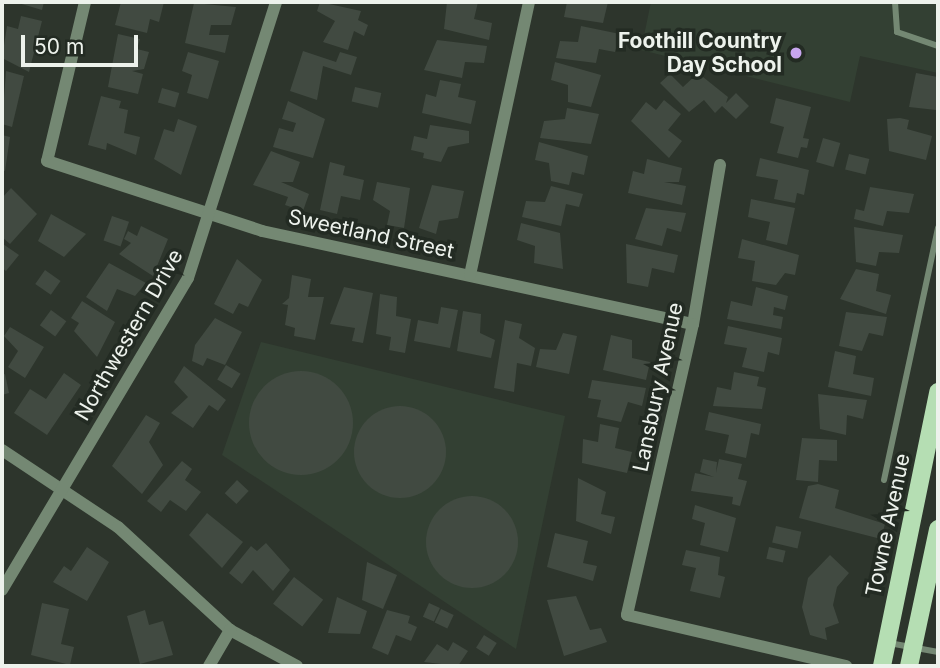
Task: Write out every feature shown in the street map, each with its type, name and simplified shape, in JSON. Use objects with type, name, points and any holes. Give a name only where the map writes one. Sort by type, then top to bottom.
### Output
[{"type":"main road","name":"Towne Avenue","points":[[882,666],[938,392]]},
{"type":"main road","points":[[909,666],[938,529]]},
{"type":"street","name":"Sweetland Street","points":[[85,2],[47,161],[209,218],[692,324]]},
{"type":"street","name":"Northwestern Drive","points":[[2,590],[188,278],[276,2]]},
{"type":"street","points":[[470,275],[529,2]]},
{"type":"street","name":"Lansbury Avenue","points":[[720,165],[692,324],[627,615],[846,666]]},
{"type":"street","points":[[2,450],[145,549],[230,630],[298,666]]},
{"type":"street","points":[[209,666],[230,630]]},
{"type":"lane","points":[[895,2],[897,32],[938,46]]},
{"type":"lane","points":[[884,480],[935,262],[938,229]]},
{"type":"lane","points":[[887,642],[938,652]]},
{"type":"shaded area","name":"Foothill Country Day School","points":[[651,2],[938,2],[938,73],[860,56],[850,102],[641,50]]},
{"type":"shaded area","points":[[261,342],[565,416],[516,649],[222,455]]},
{"type":"building","points":[[15,2],[44,2],[42,10]]},
{"type":"building","points":[[121,2],[164,2],[159,22],[150,19],[147,33],[115,25]]},
{"type":"building","points":[[320,2],[361,11],[358,20],[368,25],[364,36],[354,31],[348,50],[323,42],[335,21],[317,11]]},
{"type":"building","points":[[447,2],[478,2],[474,19],[492,23],[489,40],[444,29]]},
{"type":"building","points":[[567,2],[608,2],[603,23],[564,17]]},
{"type":"building","points":[[194,3],[236,7],[231,25],[211,25],[209,35],[229,35],[225,53],[185,43]]},
{"type":"building","points":[[21,16],[42,21],[29,72],[2,58],[7,26],[18,29]]},
{"type":"building","points":[[581,26],[620,34],[615,52],[599,49],[596,63],[556,58],[560,41],[578,42]]},
{"type":"building","points":[[118,34],[140,39],[137,49],[149,52],[144,69],[132,71],[143,74],[138,94],[108,87]]},
{"type":"building","points":[[437,40],[487,46],[484,63],[465,62],[462,78],[424,70]]},
{"type":"building","points":[[303,51],[336,62],[340,52],[357,57],[351,75],[323,66],[317,100],[290,91]]},
{"type":"building","points":[[188,52],[219,61],[208,99],[187,93],[192,75],[182,71]]},
{"type":"building","points":[[555,62],[601,75],[591,107],[568,102],[568,85],[551,80]]},
{"type":"building","points":[[6,71],[24,76],[12,127],[2,124]]},
{"type":"building","points":[[698,73],[728,97],[726,103],[736,93],[749,106],[736,119],[722,106],[715,113],[704,100],[689,112],[660,83],[670,74],[683,87]]},
{"type":"building","points":[[916,73],[938,77],[938,118],[936,110],[909,107]]},
{"type":"building","points":[[440,80],[461,84],[458,97],[476,101],[471,124],[422,113],[426,94],[436,97]]},
{"type":"building","points":[[355,87],[381,93],[378,108],[352,102]]},
{"type":"building","points":[[162,88],[179,93],[175,107],[158,102]]},
{"type":"building","points":[[101,96],[121,101],[119,108],[128,110],[124,133],[140,137],[136,155],[107,143],[106,150],[88,145]]},
{"type":"building","points":[[776,98],[811,107],[803,138],[809,139],[807,148],[801,147],[798,158],[777,153],[784,127],[770,123]]},
{"type":"building","points":[[664,100],[681,114],[668,130],[682,141],[669,158],[631,121],[646,102],[656,110]]},
{"type":"building","points":[[288,101],[325,119],[313,158],[273,147],[279,128],[293,132],[296,123],[282,119]]},
{"type":"building","points":[[567,108],[599,114],[591,144],[540,138],[544,121],[565,119]]},
{"type":"building","points":[[178,119],[197,126],[181,175],[154,159],[164,129],[174,132]]},
{"type":"building","points":[[887,119],[909,120],[907,129],[932,136],[926,160],[889,151]]},
{"type":"building","points":[[430,125],[469,131],[469,143],[448,147],[441,162],[423,158],[424,153],[411,150],[414,136],[427,139]]},
{"type":"building","points":[[2,135],[10,137],[5,171],[2,170]]},
{"type":"building","points":[[823,138],[840,143],[833,167],[816,162]]},
{"type":"building","points":[[539,142],[588,156],[584,175],[572,172],[569,185],[551,181],[549,163],[535,160]]},
{"type":"building","points":[[271,151],[300,162],[293,182],[281,182],[309,194],[303,211],[285,205],[288,197],[253,185]]},
{"type":"building","points":[[849,154],[869,159],[866,175],[845,170]]},
{"type":"building","points":[[760,158],[809,170],[804,195],[797,193],[795,203],[774,199],[778,180],[756,176]]},
{"type":"building","points":[[647,159],[682,168],[679,182],[664,182],[686,186],[682,205],[628,193],[633,171],[644,174]]},
{"type":"building","points":[[330,162],[345,166],[343,175],[364,180],[360,200],[341,196],[337,214],[320,210]]},
{"type":"building","points":[[377,182],[410,188],[404,228],[387,225],[390,211],[373,200]]},
{"type":"building","points":[[432,185],[464,191],[458,218],[439,221],[436,234],[419,228]]},
{"type":"building","points":[[551,186],[583,194],[579,207],[566,204],[561,226],[522,217],[526,201],[545,202]]},
{"type":"building","points":[[870,187],[914,194],[909,213],[887,211],[883,226],[854,219],[856,209],[864,211]]},
{"type":"building","points":[[11,188],[37,214],[10,244],[2,237],[2,198]]},
{"type":"building","points":[[751,199],[795,208],[787,245],[766,240],[770,222],[748,217]]},
{"type":"building","points":[[646,208],[686,213],[681,232],[667,228],[662,246],[635,239]]},
{"type":"building","points":[[51,214],[86,234],[64,257],[38,241]]},
{"type":"building","points":[[112,216],[129,222],[121,246],[104,241]]},
{"type":"building","points":[[521,223],[560,233],[563,269],[534,263],[535,246],[517,240]]},
{"type":"building","points":[[141,226],[168,239],[153,276],[119,254],[131,243],[124,239],[128,231],[137,236]]},
{"type":"building","points":[[854,227],[903,235],[899,253],[879,252],[876,266],[856,262]]},
{"type":"building","points":[[742,239],[799,255],[795,275],[785,273],[776,285],[752,281],[755,261],[738,258]]},
{"type":"building","points":[[3,244],[19,255],[6,271],[2,268]]},
{"type":"building","points":[[626,244],[678,255],[674,273],[652,268],[648,287],[627,283]]},
{"type":"building","points":[[237,259],[262,280],[248,307],[239,303],[233,314],[214,304]]},
{"type":"building","points":[[109,263],[146,283],[135,296],[117,289],[107,311],[86,297]]},
{"type":"building","points":[[856,269],[879,274],[876,291],[891,295],[886,314],[840,299]]},
{"type":"building","points":[[45,270],[61,281],[51,295],[35,284]]},
{"type":"building","points":[[292,275],[311,279],[308,297],[324,297],[315,340],[294,336],[295,328],[285,325],[288,305],[282,304],[289,298]]},
{"type":"building","points":[[344,287],[373,293],[363,343],[352,341],[355,328],[330,324]]},
{"type":"building","points":[[756,287],[788,296],[785,310],[774,307],[773,315],[783,317],[781,329],[727,319],[731,301],[752,306]]},
{"type":"building","points":[[380,294],[397,297],[396,316],[411,319],[405,353],[389,350],[391,337],[376,334]]},
{"type":"building","points":[[82,301],[115,322],[97,357],[74,331],[79,323],[71,318]]},
{"type":"building","points":[[441,307],[458,310],[450,348],[414,341],[418,320],[438,324]]},
{"type":"building","points":[[51,310],[66,321],[55,337],[40,325]]},
{"type":"building","points":[[463,311],[481,314],[480,333],[495,340],[491,358],[457,351]]},
{"type":"building","points":[[846,312],[887,317],[883,336],[869,333],[862,351],[839,346]]},
{"type":"building","points":[[215,318],[242,332],[225,365],[207,358],[203,366],[192,361],[195,345]]},
{"type":"building","points":[[505,320],[522,324],[519,338],[535,348],[531,366],[517,363],[514,392],[494,388]]},
{"type":"building","points":[[728,326],[782,338],[779,355],[768,352],[764,372],[742,367],[747,348],[724,344]]},
{"type":"building","points":[[10,327],[44,347],[25,378],[8,367],[18,351],[4,336]]},
{"type":"building","points":[[563,333],[577,336],[569,374],[536,367],[540,349],[556,350]]},
{"type":"building","points":[[611,335],[632,340],[632,358],[650,362],[646,380],[603,370]]},
{"type":"building","points":[[835,351],[856,356],[853,374],[874,378],[871,396],[828,387]]},
{"type":"building","points":[[226,365],[241,374],[232,388],[217,380]]},
{"type":"building","points":[[184,366],[226,400],[218,411],[209,405],[193,428],[171,413],[188,397],[174,382]]},
{"type":"building","points":[[301,371],[321,375],[338,386],[349,403],[353,423],[349,443],[338,460],[321,471],[301,475],[281,471],[264,460],[253,443],[249,423],[253,403],[264,386],[281,375]]},
{"type":"building","points":[[734,372],[759,377],[757,386],[766,388],[762,409],[713,406],[717,387],[731,390]]},
{"type":"building","points":[[64,373],[81,385],[47,435],[14,413],[30,389],[46,399]]},
{"type":"building","points":[[5,374],[9,393],[2,395],[2,375]]},
{"type":"building","points":[[592,380],[646,388],[642,406],[628,402],[621,422],[597,417],[601,400],[588,398]]},
{"type":"building","points":[[818,394],[867,400],[863,419],[847,415],[846,435],[820,429]]},
{"type":"building","points":[[400,406],[418,409],[433,419],[443,434],[446,452],[443,470],[433,485],[418,495],[400,498],[382,495],[367,485],[357,470],[354,452],[357,434],[367,419],[382,409]]},
{"type":"building","points":[[709,412],[761,424],[759,435],[751,433],[746,458],[725,453],[729,435],[705,430]]},
{"type":"building","points":[[146,415],[160,423],[149,442],[163,465],[142,494],[112,466]]},
{"type":"building","points":[[600,424],[619,428],[615,448],[632,452],[627,473],[582,463],[583,439],[598,442]]},
{"type":"building","points":[[802,438],[837,440],[837,461],[819,460],[818,482],[796,480]]},
{"type":"building","points":[[703,459],[717,462],[716,473],[719,459],[742,464],[738,479],[747,481],[740,506],[732,504],[733,497],[691,491],[695,473],[714,477],[700,472]]},
{"type":"building","points":[[182,461],[192,469],[185,480],[201,492],[186,511],[170,500],[161,512],[147,501]]},
{"type":"building","points":[[578,478],[606,492],[601,514],[615,517],[611,534],[576,521]]},
{"type":"building","points":[[237,480],[249,491],[236,504],[225,493]]},
{"type":"building","points":[[818,484],[839,490],[835,508],[885,524],[881,539],[799,518],[808,486]]},
{"type":"building","points":[[472,496],[490,499],[505,509],[515,524],[518,542],[515,560],[505,575],[490,585],[472,588],[454,585],[439,575],[429,560],[426,542],[429,524],[439,509],[454,499]]},
{"type":"building","points":[[695,505],[736,518],[728,552],[700,545],[705,523],[692,519]]},
{"type":"building","points":[[207,513],[243,542],[222,568],[189,535]]},
{"type":"building","points":[[776,526],[801,532],[798,548],[772,543]]},
{"type":"building","points":[[555,533],[588,541],[583,563],[597,566],[593,581],[547,567]]},
{"type":"building","points":[[266,543],[290,570],[273,591],[253,570],[242,584],[229,573],[251,546],[257,551]]},
{"type":"building","points":[[87,547],[109,562],[87,601],[53,582],[64,566],[71,571]]},
{"type":"building","points":[[769,547],[786,551],[783,563],[766,559]]},
{"type":"building","points":[[686,550],[720,557],[718,575],[725,577],[720,598],[690,591],[696,568],[682,565]]},
{"type":"building","points":[[830,555],[849,573],[837,587],[833,605],[839,623],[825,628],[827,640],[810,635],[802,607],[808,578]]},
{"type":"building","points":[[367,562],[397,575],[383,609],[362,600]]},
{"type":"building","points":[[294,577],[323,600],[302,627],[273,604]]},
{"type":"building","points":[[576,596],[590,630],[601,628],[607,642],[564,656],[547,600]]},
{"type":"building","points":[[337,597],[367,611],[360,634],[328,633]]},
{"type":"building","points":[[42,603],[69,609],[61,644],[74,647],[70,665],[31,655]]},
{"type":"building","points":[[429,603],[440,608],[434,622],[423,617]]},
{"type":"building","points":[[441,609],[454,615],[447,629],[435,623]]},
{"type":"building","points":[[145,610],[149,625],[163,621],[173,655],[140,664],[127,616]]},
{"type":"building","points":[[387,610],[410,616],[408,623],[417,627],[411,641],[396,635],[388,655],[372,648]]},
{"type":"building","points":[[484,635],[497,643],[489,656],[476,648]]},
{"type":"building","points":[[453,642],[468,651],[458,666],[424,662],[437,644],[448,651]]},
{"type":"place","name":"Foothill Country Day School","points":[[796,53]]}]
